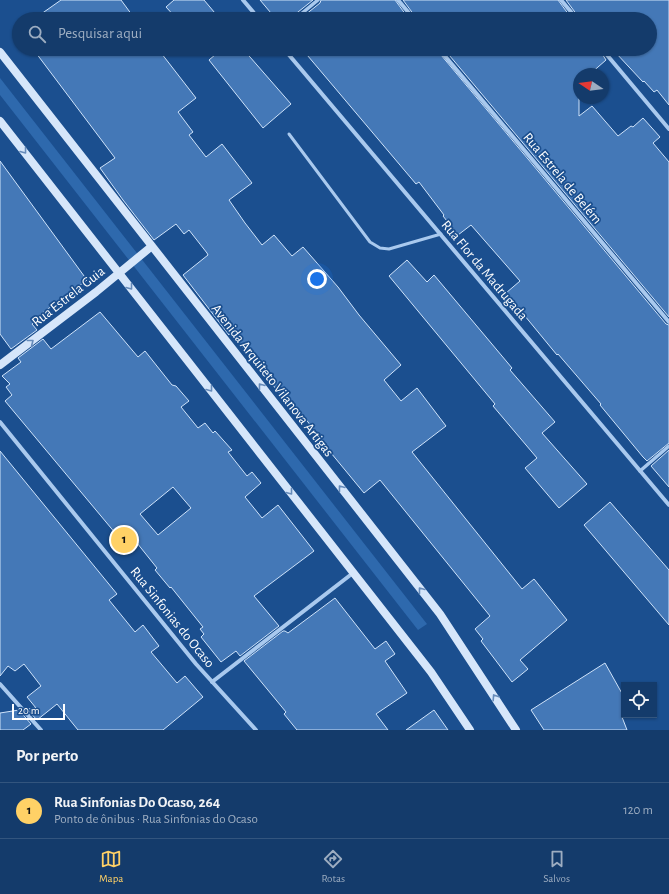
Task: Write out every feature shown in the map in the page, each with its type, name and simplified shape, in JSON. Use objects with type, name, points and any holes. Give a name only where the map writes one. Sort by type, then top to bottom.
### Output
[{"type":"main road","name":"Avenida Arquiteto Vilanova Artigas","points":[[0,52],[440,614],[516,730]]},
{"type":"main road","points":[[0,121],[431,672],[470,730]]},
{"type":"main road","name":"Rua Estrela Guia","points":[[0,365],[152,246]]},
{"type":"street","points":[[243,0],[253,12]]},
{"type":"street","points":[[303,12],[318,0]]},
{"type":"street","points":[[398,0],[408,12]]},
{"type":"street","points":[[561,0],[571,12]]},
{"type":"street","name":"Rua Flor da Madrugada","points":[[290,56],[669,505]]},
{"type":"street","name":"Rua Estrela de Belém","points":[[445,56],[669,322]]},
{"type":"street","points":[[608,56],[669,129]]},
{"type":"street","name":"Rua Sinfonias do Ocaso","points":[[0,422],[191,658],[256,730]]},
{"type":"street","points":[[640,471],[669,446]]},
{"type":"street","points":[[212,682],[353,573]]},
{"type":"street","points":[[0,684],[41,730]]},
{"type":"lane","points":[[289,134],[370,242],[380,248],[389,249],[440,234]]},
{"type":"shaded area","points":[[0,78],[427,624],[418,630],[0,95]]},
{"type":"building","points":[[61,0],[121,0],[130,12],[44,12]]},
{"type":"building","points":[[174,0],[204,0],[214,12],[171,12],[166,7]]},
{"type":"building","points":[[260,0],[313,0],[298,12],[270,12]]},
{"type":"building","points":[[321,0],[395,0],[404,12],[309,12],[320,3]]},
{"type":"building","points":[[403,0],[558,0],[567,12],[412,12]]},
{"type":"building","points":[[566,0],[669,0],[669,105],[657,90],[654,92],[619,56],[657,56],[657,12],[575,12]]},
{"type":"building","points":[[38,56],[163,56],[196,98],[178,112],[193,132],[189,135],[206,157],[222,144],[252,183],[229,200],[245,223],[262,245],[274,235],[292,256],[303,247],[338,287],[359,315],[401,365],[384,380],[401,401],[417,388],[446,426],[412,452],[522,589],[534,579],[567,620],[520,660],[528,669],[512,682],[481,641],[483,639],[475,629],[490,616],[380,480],[364,493],[317,436],[318,435],[301,413],[298,415],[231,333],[229,335],[183,275],[208,255],[207,253],[189,230],[184,234],[176,224],[154,240],[100,168],[115,158]]},
{"type":"building","points":[[214,56],[249,56],[291,104],[263,128],[209,60]]},
{"type":"building","points":[[308,56],[442,56],[666,324],[669,325],[669,443],[647,461],[643,457],[600,405],[601,404],[558,354],[557,355],[506,293],[520,281],[471,225],[458,235],[419,182],[416,184]]},
{"type":"building","points":[[450,56],[603,56],[606,60],[597,68],[573,68],[573,104],[579,104],[579,116],[592,106],[618,136],[631,126],[633,127],[643,118],[660,137],[653,143],[669,162],[669,317]]},
{"type":"building","points":[[0,161],[87,280],[33,320],[35,322],[32,324],[37,330],[11,349],[0,334]]},
{"type":"building","points":[[407,260],[427,282],[434,275],[512,368],[510,370],[555,422],[542,433],[587,484],[559,508],[525,468],[537,458],[493,406],[495,404],[389,276]]},
{"type":"building","points":[[100,312],[138,357],[145,351],[172,385],[176,386],[189,401],[181,407],[198,428],[205,423],[213,433],[215,431],[232,450],[228,452],[247,476],[252,472],[261,483],[245,497],[262,518],[278,505],[314,551],[254,596],[279,626],[240,656],[236,651],[221,662],[201,637],[204,634],[200,629],[203,627],[171,587],[170,588],[155,570],[157,568],[137,543],[123,528],[116,534],[5,401],[12,395],[6,387],[10,384],[2,376],[21,362],[18,358],[43,339],[51,349]],"holes":[[[173,487],[191,508],[158,535],[140,514]]]},
{"type":"building","points":[[669,450],[669,487],[651,466]]},
{"type":"building","points":[[0,451],[117,594],[109,600],[135,632],[143,625],[159,646],[151,652],[177,683],[185,676],[203,697],[163,730],[78,730],[57,704],[37,720],[27,709],[36,708],[27,697],[41,686],[24,664],[15,671],[8,666],[0,676]]},
{"type":"building","points":[[610,502],[669,570],[669,625],[584,525]]},
{"type":"building","points":[[335,598],[375,649],[386,641],[395,654],[385,661],[407,693],[376,714],[388,730],[297,730],[284,714],[286,712],[244,661],[283,631],[288,633]]},
{"type":"building","points":[[605,663],[621,692],[621,718],[622,718],[627,730],[544,730],[531,710]]},
{"type":"building","points":[[19,710],[31,724],[23,730],[0,730],[0,713]]},
{"type":"building","points":[[434,710],[448,730],[406,730]]},
{"type":"place","name":"Rua Sinfonias Do Ocaso, 264","points":[[124,540]]}]
